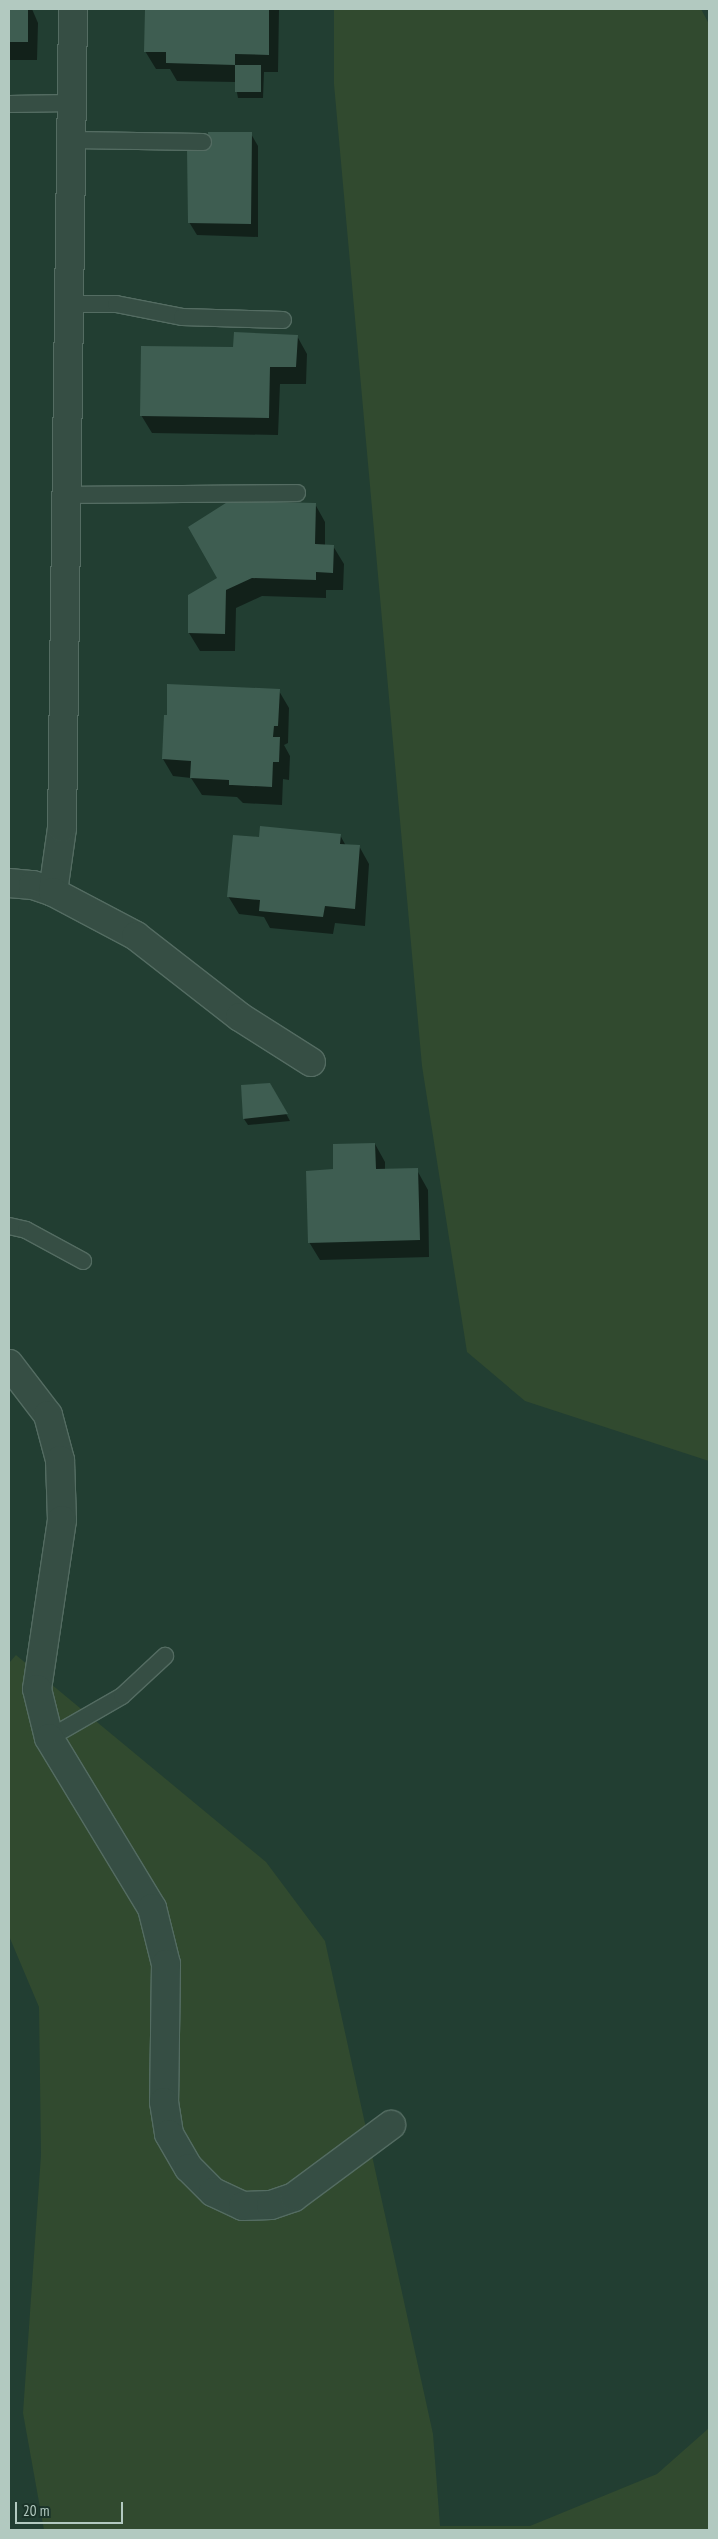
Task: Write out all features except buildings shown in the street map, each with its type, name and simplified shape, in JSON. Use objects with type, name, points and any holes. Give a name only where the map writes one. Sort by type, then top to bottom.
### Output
[{"type":"street","points":[[53,892],[60,855],[64,788],[73,9]]},
{"type":"street","points":[[9,883],[33,885],[53,892],[136,936],[240,1017],[312,1062]]},
{"type":"street","points":[[9,1364],[48,1415],[60,1460],[62,1520],[37,1689],[49,1738],[152,1908],[166,1964],[164,2102],[170,2134],[189,2168],[213,2192],[243,2206],[271,2204],[294,2197],[390,2125]]},
{"type":"lane","points":[[9,104],[72,103]]},
{"type":"lane","points":[[72,140],[203,142]]},
{"type":"lane","points":[[70,304],[116,304],[182,317],[283,320]]},
{"type":"lane","points":[[68,494],[297,493]]},
{"type":"lane","points":[[9,1226],[26,1230],[83,1261]]},
{"type":"lane","points":[[49,1738],[122,1696],[165,1656]]},
{"type":"green space","points":[[334,9],[701,9],[709,24],[709,1461],[525,1401],[467,1352],[422,1066],[334,84]]},
{"type":"green space","points":[[16,1655],[266,1862],[325,1941],[433,2434],[440,2526],[530,2526],[657,2474],[709,2428],[709,2530],[44,2530],[23,2413],[41,2155],[39,2007],[9,1936],[9,1663]]}]
